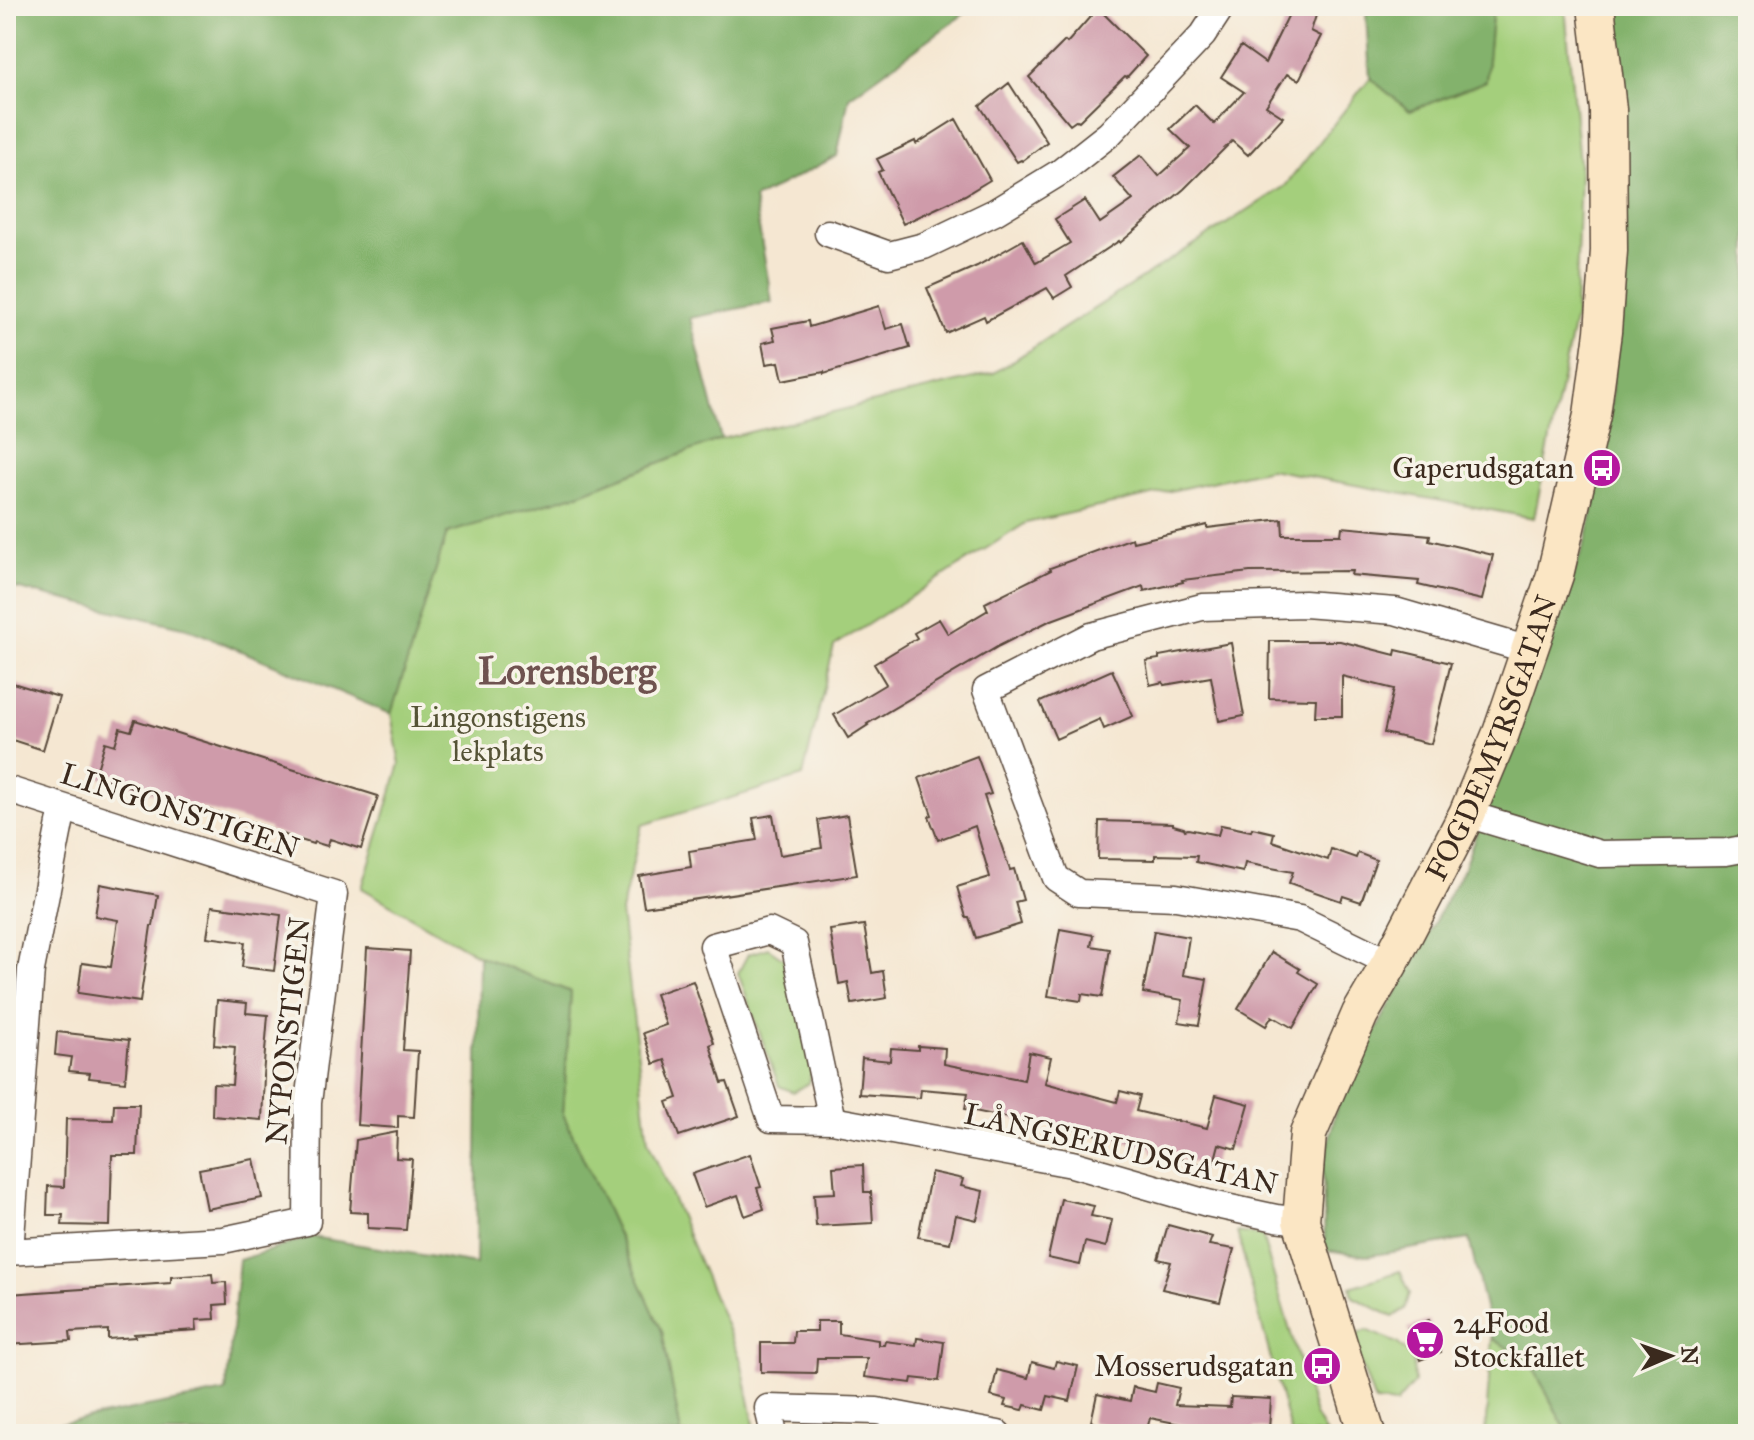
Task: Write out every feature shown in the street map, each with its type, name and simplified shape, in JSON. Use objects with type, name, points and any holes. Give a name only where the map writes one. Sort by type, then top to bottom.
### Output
[{"type":"street","points":[[828,233],[889,255],[924,246],[995,212],[1062,171],[1109,134],[1203,35],[1222,6]]},
{"type":"street","name":"FOGDEMYRSGATAN","points":[[1367,1434],[1301,1221],[1308,1134],[1360,1014],[1467,814],[1501,733],[1555,575],[1592,415],[1609,251],[1608,109],[1596,6]]},
{"type":"street","points":[[1390,963],[1300,919],[1176,897],[1079,893],[1056,878],[986,690],[1091,636],[1202,607],[1304,604],[1395,611],[1529,650]]},
{"type":"street","name":"LINGONSTIGEN","points":[[6,789],[334,894]]},
{"type":"street","points":[[8,1251],[31,970],[63,808]]},
{"type":"street","points":[[1467,814],[1600,854],[1726,852],[1748,848]]},
{"type":"street","name":"NYPONSTIGEN","points":[[8,1251],[223,1240],[307,1222],[308,1103],[334,894]]},
{"type":"street","name":"LÅNGSERUDSGATAN","points":[[832,1120],[794,943],[769,931],[713,946],[771,1119],[832,1120],[1072,1164],[1207,1203],[1301,1221]]},
{"type":"street","points":[[774,1434],[768,1408],[877,1411],[998,1434]]},
{"type":"green space","points":[[6,6],[975,6],[849,97],[837,156],[754,199],[772,302],[690,318],[721,439],[578,494],[447,533],[391,714],[187,628],[6,586]]},
{"type":"green space","points":[[1371,6],[1493,6],[1486,81],[1410,111],[1370,78],[1366,15]]},
{"type":"green space","name":"Lingonstigens lekplats","points":[[1493,6],[1565,6],[1580,174],[1575,316],[1534,518],[1269,469],[1026,523],[834,646],[803,776],[642,825],[621,912],[648,1141],[741,1360],[756,1434],[681,1434],[662,1331],[563,1114],[571,992],[479,956],[362,888],[400,764],[391,714],[447,533],[578,494],[721,439],[994,373],[1285,186],[1370,78],[1410,111],[1486,81]]},
{"type":"green space","points":[[1617,6],[1748,6],[1748,1434],[1568,1434],[1531,1363],[1492,1338],[1469,1239],[1368,1256],[1325,1250],[1323,1169],[1338,1101],[1464,867],[1587,537],[1607,447],[1625,226]]},
{"type":"green space","points":[[768,948],[787,961],[813,1064],[809,1083],[793,1092],[779,1086],[738,973],[748,954]]},
{"type":"green space","points":[[479,956],[571,992],[563,1114],[662,1331],[681,1434],[6,1434],[226,1392],[239,1260],[312,1237],[476,1264]]},
{"type":"green space","points":[[1237,1232],[1262,1236],[1315,1415],[1326,1434],[1291,1434]]},
{"type":"green space","points":[[1400,1271],[1410,1293],[1405,1309],[1393,1317],[1353,1297],[1351,1287]]},
{"type":"green space","points":[[1366,1330],[1397,1343],[1413,1357],[1414,1383],[1396,1404],[1375,1402],[1354,1345],[1359,1333]]},
{"type":"green space","points":[[1492,1338],[1531,1363],[1568,1434],[1485,1434]]},
{"type":"building","points":[[1293,6],[1319,6],[1311,31],[1321,36],[1299,80],[1287,74],[1266,106],[1283,117],[1248,155],[1232,141],[1184,189],[1120,243],[1066,276],[1072,287],[1054,298],[1047,288],[986,321],[984,316],[946,333],[927,288],[977,266],[1023,240],[1036,263],[1070,243],[1055,219],[1085,200],[1100,223],[1133,200],[1113,177],[1141,155],[1159,176],[1190,148],[1170,129],[1195,105],[1214,124],[1244,92],[1221,77],[1241,46],[1265,63]]},
{"type":"building","points":[[1098,8],[1146,56],[1079,121],[1070,125],[1029,77],[1065,41],[1067,43]]},
{"type":"building","points":[[1009,83],[1047,142],[1017,162],[980,106]]},
{"type":"building","points":[[956,119],[990,180],[903,224],[878,172],[883,170],[877,159],[915,141],[916,144]]},
{"type":"building","points":[[879,306],[886,329],[903,324],[910,348],[824,374],[783,380],[779,362],[766,364],[762,343],[775,340],[772,328],[808,321],[809,327]]},
{"type":"building","points":[[1282,519],[1283,535],[1341,535],[1342,527],[1430,535],[1429,540],[1493,555],[1482,600],[1418,585],[1419,581],[1351,575],[1352,571],[1250,572],[1182,580],[1144,591],[1143,586],[1049,621],[999,646],[848,738],[834,715],[886,684],[874,664],[917,638],[914,633],[939,619],[948,634],[988,610],[985,603],[1050,568],[1132,538],[1133,542],[1207,525],[1207,528]]},
{"type":"building","points":[[1270,641],[1340,641],[1395,655],[1396,650],[1451,663],[1431,744],[1384,733],[1394,689],[1342,676],[1342,716],[1315,716],[1316,699],[1269,698]]},
{"type":"building","points":[[1231,643],[1244,716],[1219,721],[1211,677],[1150,685],[1146,661]]},
{"type":"building","points":[[1112,670],[1133,716],[1104,729],[1100,719],[1056,739],[1040,702]]},
{"type":"building","points":[[6,681],[59,697],[43,750],[6,738]]},
{"type":"building","points":[[135,720],[378,796],[361,849],[330,839],[327,846],[313,844],[95,776],[105,742],[115,745],[120,728],[131,731]]},
{"type":"building","points":[[977,756],[991,794],[984,796],[1010,870],[1014,869],[1023,900],[1015,902],[1021,924],[976,938],[957,887],[990,877],[975,826],[938,840],[919,778]]},
{"type":"building","points":[[773,815],[780,855],[822,848],[818,820],[847,815],[857,875],[644,907],[639,876],[691,867],[689,851],[757,840],[753,818]]},
{"type":"building","points":[[1099,821],[1173,823],[1185,830],[1218,835],[1221,825],[1251,831],[1252,828],[1274,833],[1272,841],[1328,860],[1331,849],[1356,858],[1358,853],[1376,860],[1361,902],[1343,896],[1341,901],[1289,883],[1293,872],[1245,863],[1243,872],[1196,862],[1197,856],[1155,855],[1155,860],[1098,859]]},
{"type":"building","points":[[100,884],[158,895],[140,1002],[78,993],[82,963],[111,967],[118,920],[95,916]]},
{"type":"building","points":[[212,906],[281,915],[274,971],[242,967],[245,942],[207,937]]},
{"type":"building","points":[[864,925],[872,973],[883,971],[887,998],[852,1004],[848,982],[839,984],[830,930]]},
{"type":"building","points":[[1060,929],[1093,935],[1091,946],[1110,949],[1102,997],[1082,994],[1081,1001],[1048,996]]},
{"type":"building","points":[[1154,931],[1189,937],[1183,975],[1207,979],[1199,1025],[1179,1022],[1183,1000],[1143,993]]},
{"type":"building","points":[[367,948],[410,951],[403,1050],[418,1051],[414,1117],[398,1116],[398,1128],[357,1125]]},
{"type":"building","points":[[1272,952],[1318,984],[1293,1028],[1272,1016],[1266,1026],[1238,1009]]},
{"type":"building","points":[[693,981],[714,1043],[710,1045],[722,1083],[727,1082],[739,1116],[679,1136],[667,1102],[678,1098],[665,1060],[654,1064],[643,1033],[666,1025],[655,994]]},
{"type":"building","points":[[217,1000],[247,1003],[246,1013],[268,1015],[262,1120],[212,1116],[213,1084],[232,1085],[235,1047],[214,1045]]},
{"type":"building","points":[[57,1032],[129,1040],[125,1082],[89,1078],[90,1073],[69,1071],[71,1057],[55,1055]]},
{"type":"building","points":[[918,1046],[945,1048],[944,1064],[1024,1080],[1029,1052],[1051,1057],[1045,1083],[1117,1102],[1120,1091],[1140,1096],[1136,1111],[1207,1128],[1216,1095],[1249,1104],[1236,1149],[1219,1144],[1213,1167],[1151,1152],[1152,1148],[1038,1120],[1037,1124],[965,1109],[968,1093],[921,1089],[920,1098],[859,1094],[862,1058],[890,1061],[891,1048],[918,1050]]},
{"type":"building","points":[[114,1104],[139,1104],[137,1155],[112,1155],[110,1226],[62,1225],[63,1215],[47,1215],[48,1186],[64,1187],[66,1119],[113,1120]]},
{"type":"building","points":[[397,1132],[396,1158],[412,1159],[406,1230],[368,1228],[368,1213],[350,1212],[356,1140]]},
{"type":"building","points":[[750,1154],[761,1187],[757,1188],[764,1209],[745,1216],[738,1195],[704,1207],[692,1174]]},
{"type":"building","points":[[254,1159],[262,1198],[207,1209],[199,1169]]},
{"type":"building","points":[[863,1165],[864,1192],[871,1192],[873,1223],[816,1226],[814,1194],[835,1193],[833,1167]]},
{"type":"building","points":[[931,1172],[963,1179],[961,1186],[983,1191],[977,1220],[956,1215],[950,1243],[918,1237]]},
{"type":"building","points":[[1061,1199],[1094,1206],[1091,1216],[1112,1220],[1106,1247],[1085,1242],[1080,1265],[1048,1258]]},
{"type":"building","points":[[1168,1225],[1212,1237],[1209,1245],[1234,1249],[1220,1302],[1162,1289],[1171,1262],[1158,1259]]},
{"type":"building","points":[[212,1274],[213,1283],[226,1282],[227,1304],[214,1305],[215,1319],[196,1320],[197,1330],[108,1339],[108,1330],[70,1332],[71,1341],[6,1345],[6,1319],[10,1318],[9,1294],[171,1283],[171,1277]]},
{"type":"building","name":"24Food Stockfallet","points":[[1429,1320],[1441,1352],[1420,1360],[1408,1328]]},
{"type":"building","points":[[817,1321],[839,1321],[839,1334],[878,1340],[878,1345],[884,1345],[885,1341],[916,1345],[917,1338],[944,1342],[939,1381],[912,1378],[911,1383],[864,1377],[867,1358],[817,1358],[816,1373],[761,1372],[761,1343],[793,1343],[794,1331],[817,1331]]},
{"type":"building","points":[[1056,1361],[1078,1366],[1070,1401],[1048,1396],[1044,1410],[1025,1405],[1023,1410],[1004,1406],[1006,1400],[991,1396],[997,1370],[1028,1378],[1032,1362],[1054,1368]]},
{"type":"building","points":[[1157,1383],[1179,1388],[1175,1405],[1230,1407],[1231,1397],[1271,1399],[1269,1429],[1254,1428],[1254,1434],[1194,1434],[1195,1427],[1150,1418],[1146,1433],[1091,1422],[1097,1394],[1130,1401],[1133,1387],[1155,1392]]},
{"type":"place","name":"Gaperudsgatan","points":[[1602,468]]},
{"type":"place","name":"24Food Stockfallet","points":[[1425,1340]]},
{"type":"place","name":"Mosserudsgatan","points":[[1322,1366]]},
{"type":"district","name":"Lorensberg","points":[[567,671]]}]
